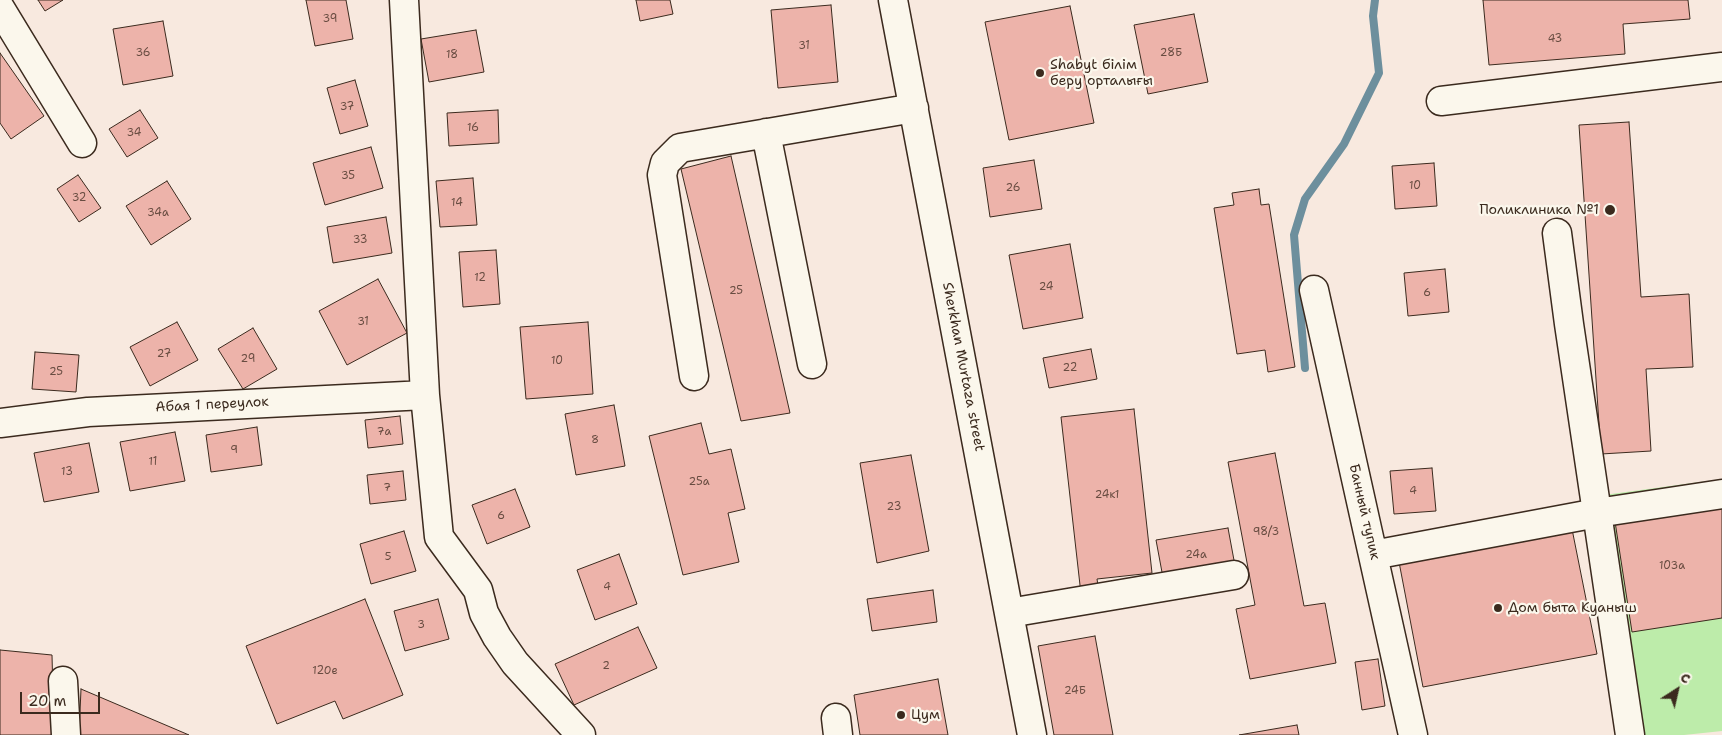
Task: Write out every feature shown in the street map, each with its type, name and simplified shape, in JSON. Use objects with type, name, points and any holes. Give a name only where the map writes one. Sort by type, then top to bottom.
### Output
[{"type":"street","points":[[404,0],[425,395],[439,537],[478,590],[484,613],[497,637],[515,663],[581,735]]},
{"type":"street","name":"Sherkhan Murtaza street","points":[[893,0],[1032,735]]},
{"type":"street","points":[[0,8],[82,143]]},
{"type":"street","points":[[1441,101],[1722,67]]},
{"type":"street","points":[[694,376],[662,175],[665,163],[680,148],[914,108]]},
{"type":"street","points":[[766,133],[812,364]]},
{"type":"street","points":[[1557,233],[1568,324],[1630,735]]},
{"type":"street","name":"Банный тупик","points":[[1314,290],[1413,735]]},
{"type":"street","name":"Абая 1 переулок","points":[[0,423],[88,412],[425,395]]},
{"type":"street","points":[[1373,555],[1597,513],[1722,494]]},
{"type":"street","points":[[1009,614],[1234,574]]},
{"type":"street","points":[[63,681],[66,735]]},
{"type":"green space","points":[[1722,479],[1722,731],[1684,735],[1632,735],[1589,497]]},
{"type":"building","points":[[38,0],[63,0],[45,11]]},
{"type":"building","points":[[306,0],[346,0],[353,39],[315,46]]},
{"type":"building","points":[[636,0],[670,0],[673,14],[640,21]]},
{"type":"building","points":[[1483,0],[1688,0],[1690,19],[1623,24],[1625,54],[1489,65]]},
{"type":"building","points":[[831,5],[838,82],[778,88],[771,10]]},
{"type":"building","name":"Shabyt білім беру орталығы","points":[[1070,6],[1094,123],[1009,140],[985,22]]},
{"type":"building","points":[[1194,14],[1208,82],[1148,94],[1134,25]]},
{"type":"building","points":[[163,21],[173,76],[123,85],[113,29]]},
{"type":"building","points":[[476,30],[484,72],[429,82],[421,39]]},
{"type":"building","points":[[0,53],[44,116],[11,139],[0,123]]},
{"type":"building","points":[[355,80],[368,126],[340,134],[327,88]]},
{"type":"building","points":[[140,110],[158,138],[127,157],[109,129]]},
{"type":"building","points":[[498,110],[499,143],[449,146],[447,113]]},
{"type":"building","name":"Поликлиника №1","points":[[1629,122],[1641,297],[1689,294],[1693,367],[1646,369],[1651,451],[1601,454],[1579,125]]},
{"type":"building","points":[[371,147],[383,188],[325,205],[313,163]]},
{"type":"building","points":[[731,156],[790,413],[741,421],[681,169]]},
{"type":"building","points":[[1034,160],[1042,209],[990,217],[983,168]]},
{"type":"building","points":[[1434,163],[1437,206],[1395,209],[1392,166]]},
{"type":"building","points":[[78,175],[101,208],[79,222],[57,189]]},
{"type":"building","points":[[473,178],[477,225],[440,227],[436,181]]},
{"type":"building","points":[[167,181],[191,219],[151,245],[126,206]]},
{"type":"building","points":[[1259,189],[1261,205],[1269,204],[1295,367],[1268,372],[1265,350],[1237,354],[1214,208],[1234,205],[1232,193]]},
{"type":"building","points":[[386,217],[392,253],[333,263],[327,227]]},
{"type":"building","points":[[1070,244],[1083,318],[1023,329],[1009,255]]},
{"type":"building","points":[[496,250],[500,304],[463,307],[459,252]]},
{"type":"building","points":[[1445,269],[1449,312],[1408,316],[1404,273]]},
{"type":"building","points":[[378,279],[407,333],[347,365],[319,311]]},
{"type":"building","points":[[177,322],[198,360],[150,386],[130,347]]},
{"type":"building","points":[[588,322],[593,394],[526,399],[520,327]]},
{"type":"building","points":[[253,328],[277,369],[243,389],[218,349]]},
{"type":"building","points":[[1091,349],[1097,379],[1049,388],[1043,358]]},
{"type":"building","points":[[35,352],[79,355],[76,392],[32,389]]},
{"type":"building","points":[[614,405],[625,466],[576,475],[565,414]]},
{"type":"building","points":[[1134,409],[1152,573],[1097,579],[1099,592],[1081,594],[1061,417]]},
{"type":"building","points":[[400,416],[403,444],[368,448],[365,420]]},
{"type":"building","points":[[701,423],[709,454],[731,449],[745,509],[728,513],[739,562],[683,575],[649,436]]},
{"type":"building","points":[[257,427],[262,465],[211,472],[206,435]]},
{"type":"building","points":[[175,432],[185,481],[130,491],[120,442]]},
{"type":"building","points":[[89,443],[99,492],[44,502],[34,453]]},
{"type":"building","points":[[1275,453],[1304,606],[1325,603],[1336,663],[1250,679],[1236,609],[1255,605],[1228,462]]},
{"type":"building","points":[[911,455],[929,551],[877,563],[860,463]]},
{"type":"building","points":[[1432,468],[1436,511],[1394,514],[1390,471]]},
{"type":"building","points":[[403,471],[406,500],[370,504],[367,475]]},
{"type":"building","points":[[515,489],[530,527],[487,544],[472,505]]},
{"type":"building","points":[[1722,499],[1722,618],[1632,632],[1614,515]]},
{"type":"building","points":[[1228,528],[1236,571],[1164,583],[1156,540]]},
{"type":"building","name":"Дом быта Куаныш","points":[[1572,529],[1597,654],[1423,687],[1399,562]]},
{"type":"building","points":[[404,531],[416,571],[371,584],[360,544]]},
{"type":"building","points":[[619,554],[637,604],[595,620],[577,570]]},
{"type":"building","points":[[933,590],[937,622],[872,631],[867,599]]},
{"type":"building","points":[[365,599],[403,695],[343,719],[335,701],[277,724],[246,646]]},
{"type":"building","points":[[438,599],[449,639],[405,651],[394,611]]},
{"type":"building","points":[[638,627],[657,668],[574,705],[555,664]]},
{"type":"building","points":[[1095,636],[1113,735],[1054,735],[1038,646]]},
{"type":"building","points":[[0,650],[52,655],[54,735],[0,735]]},
{"type":"building","points":[[1378,659],[1385,706],[1362,710],[1355,662]]},
{"type":"building","name":"Цум","points":[[938,679],[948,735],[860,735],[854,695]]},
{"type":"building","points":[[81,689],[189,735],[79,735]]},
{"type":"building","points":[[1297,725],[1299,735],[1239,735]]},
{"type":"waterway","points":[[1305,368],[1294,235],[1305,199],[1344,144],[1379,73],[1373,16],[1375,0]]},
{"type":"place","name":"Shabyt білім беру орталығы","points":[[1040,73]]},
{"type":"place","name":"Поликлиника №1","points":[[1610,210]]},
{"type":"place","name":"Дом быта Куаныш","points":[[1498,608]]},
{"type":"place","name":"Цум","points":[[901,715]]}]
